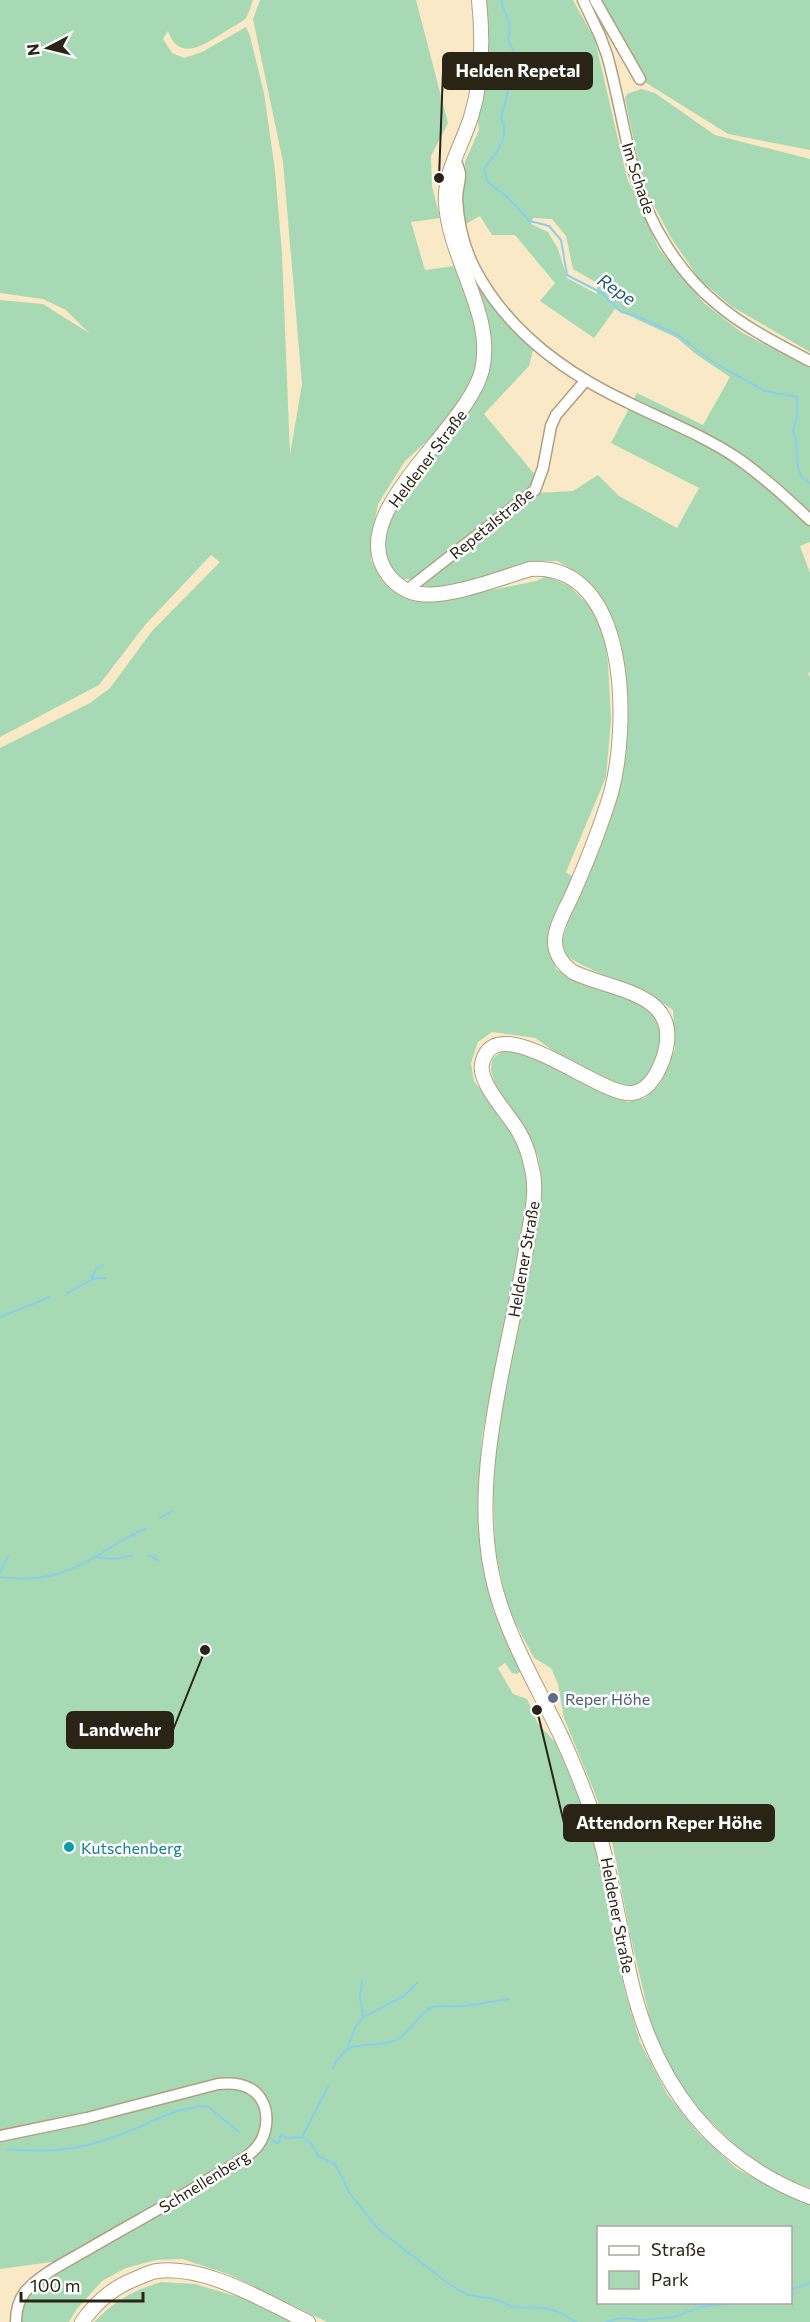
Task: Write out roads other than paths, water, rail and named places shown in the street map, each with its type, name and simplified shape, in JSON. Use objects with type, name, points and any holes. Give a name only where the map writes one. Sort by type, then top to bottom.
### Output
[{"type":"main road","points":[[454,158],[471,116],[478,83],[482,33],[479,0]]},
{"type":"main road","name":"Heldener Straße","points":[[454,158],[446,190],[447,216],[451,237],[482,330],[484,361],[479,382],[470,401],[407,479],[389,506],[380,527],[378,541],[381,561],[391,578],[407,590],[418,594],[438,594],[530,569],[545,568],[566,574],[582,587],[599,608],[610,632],[615,653],[619,703],[619,745],[615,774],[591,850],[557,929],[555,948],[564,966],[573,972],[635,994],[653,1005],[665,1019],[668,1040],[662,1062],[651,1082],[632,1093],[607,1087],[520,1045],[497,1045],[484,1058],[482,1075],[520,1133],[532,1168],[535,1186],[526,1254],[487,1450],[486,1506],[489,1548],[496,1590],[513,1638],[583,1785],[606,1853],[632,1983],[645,2032],[657,2059],[688,2109],[717,2141],[759,2172],[785,2187],[810,2197]]},
{"type":"main road","points":[[82,2322],[97,2303],[126,2282],[154,2272],[172,2271],[189,2271],[216,2279],[308,2322]]},
{"type":"street","name":"Im Schade","points":[[583,0],[607,55],[640,191],[662,238],[692,280],[717,304],[744,324],[810,361]]},
{"type":"street","points":[[595,0],[640,79]]},
{"type":"street","points":[[454,158],[460,174],[457,194],[458,211],[467,248],[475,268],[500,306],[519,329],[538,348],[586,380],[736,458],[810,520]]},
{"type":"street","name":"Repetalstraße","points":[[407,590],[535,490],[543,468],[551,426],[556,415],[586,380]]},
{"type":"street","name":"Schnellenberg","points":[[0,2136],[87,2118],[218,2084],[238,2084],[249,2087],[262,2100],[266,2116],[263,2137],[254,2150],[198,2186],[48,2272],[25,2292],[20,2300],[16,2322]]},
{"type":"waterway","name":"Repe","points":[[501,0],[510,25],[508,40],[517,58],[501,117],[504,125],[503,139],[484,169],[487,182],[504,194],[530,221],[549,226],[561,240],[567,275],[602,293],[621,312],[634,315],[678,335],[711,361],[765,391],[797,397],[797,417],[793,430],[798,467],[802,478],[810,483]]},
{"type":"waterway","points":[[91,1279],[97,1268],[104,1264]]},
{"type":"waterway","points":[[67,1293],[90,1281],[105,1278]]},
{"type":"waterway","points":[[0,1317],[50,1297]]},
{"type":"waterway","points":[[160,1518],[172,1511]]},
{"type":"waterway","points":[[0,1577],[26,1579],[60,1573],[83,1564],[145,1529]]},
{"type":"waterway","points":[[148,1555],[158,1560]]},
{"type":"waterway","points":[[0,1572],[8,1556]]},
{"type":"waterway","points":[[96,1557],[111,1559],[132,1556]]},
{"type":"waterway","points":[[362,1981],[360,1998],[363,2016]]},
{"type":"waterway","points":[[348,2047],[355,2028],[363,2017],[404,1996],[417,1983]]},
{"type":"waterway","points":[[333,2068],[339,2057],[352,2047],[386,2043],[402,2037],[428,2009],[509,1999]]},
{"type":"waterway","points":[[302,2137],[328,2087]]},
{"type":"waterway","points":[[7,2149],[54,2150],[100,2142],[176,2112],[207,2106],[239,2132]]},
{"type":"waterway","points":[[268,2137],[278,2144],[281,2135],[287,2138],[302,2137],[312,2144],[318,2156],[335,2164],[349,2192],[378,2229],[449,2284],[468,2295],[495,2299],[513,2307],[545,2308],[559,2312],[576,2322]]},
{"type":"waterway","points":[[792,2289],[810,2283]]},
{"type":"waterway","points":[[606,2322],[622,2318],[641,2320],[674,2317],[701,2307],[723,2304]]},
{"type":"place","name":"Helden Repetal","points":[[439,178]]},
{"type":"place","name":"Landwehr","points":[[205,1650]]},
{"type":"place","name":"Reper Höhe","points":[[553,1698]]},
{"type":"place","name":"Attendorn Reper Höhe","points":[[537,1710]]},
{"type":"place","name":"Kutschenberg","points":[[69,1847]]}]
